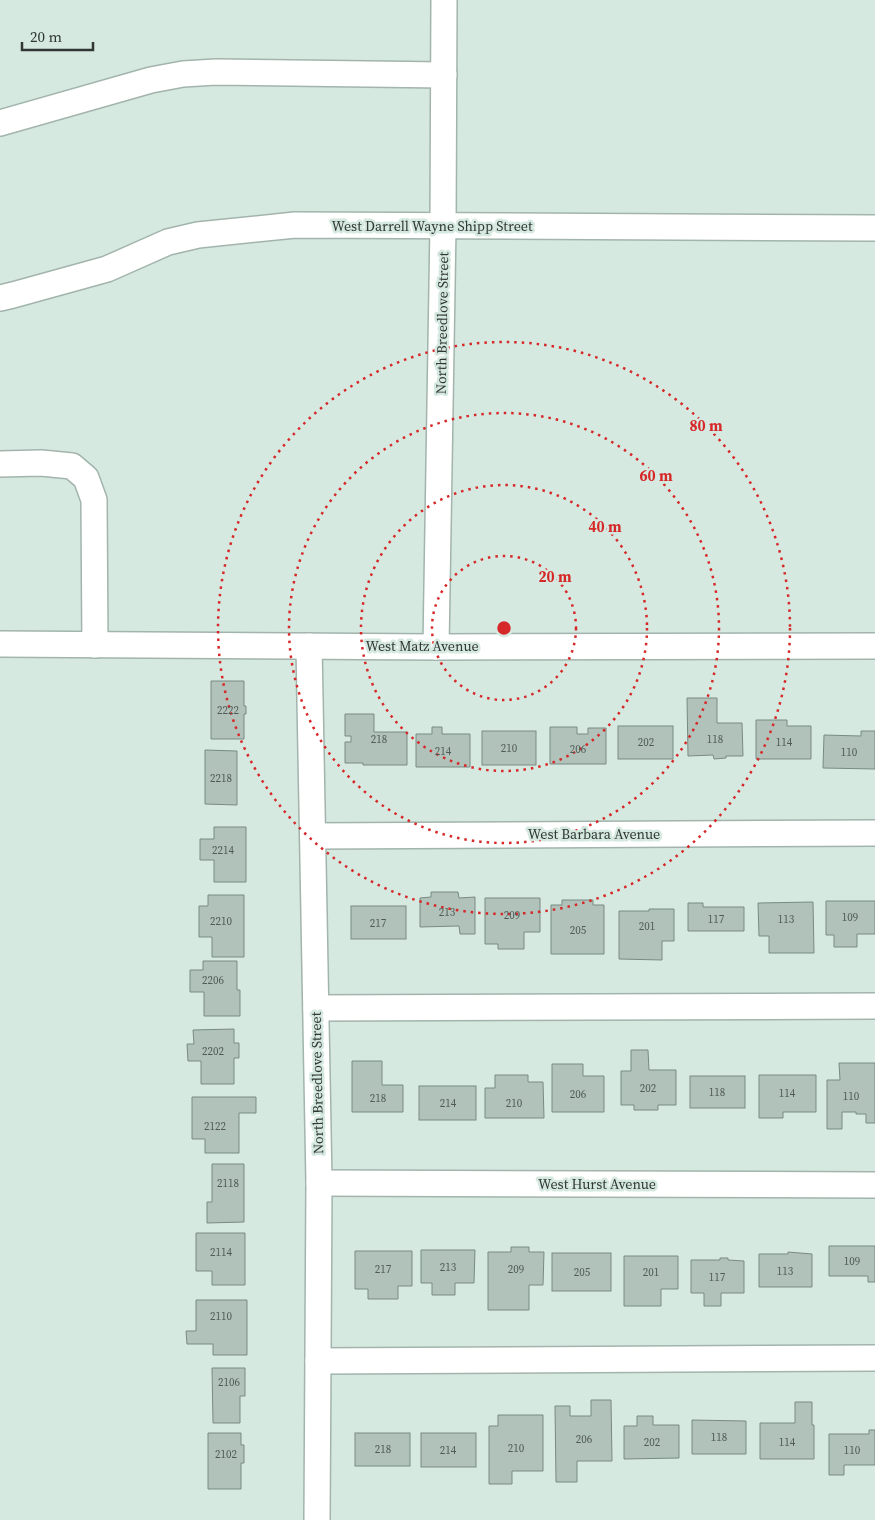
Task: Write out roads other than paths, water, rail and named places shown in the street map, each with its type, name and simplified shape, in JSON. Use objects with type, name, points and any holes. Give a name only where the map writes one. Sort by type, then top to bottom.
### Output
[{"type":"street","name":"North Breedlove Street","points":[[436,646],[443,226],[444,0]]},
{"type":"street","points":[[0,123],[150,80],[184,74],[216,72],[444,76]]},
{"type":"street","name":"West Darrell Wayne Shipp Street","points":[[0,298],[107,269],[168,242],[198,235],[295,225],[875,228]]},
{"type":"street","points":[[0,464],[42,463],[72,466],[86,478],[94,500],[96,644]]},
{"type":"street","name":"West Matz Avenue","points":[[0,644],[875,646]]},
{"type":"street","name":"North Breedlove Street","points":[[309,646],[319,1183],[317,1520]]},
{"type":"street","name":"West Barbara Avenue","points":[[313,836],[875,833]]},
{"type":"street","points":[[316,1008],[875,1006]]},
{"type":"street","name":"West Hurst Avenue","points":[[319,1183],[875,1185]]},
{"type":"street","points":[[318,1361],[875,1358]]}]
